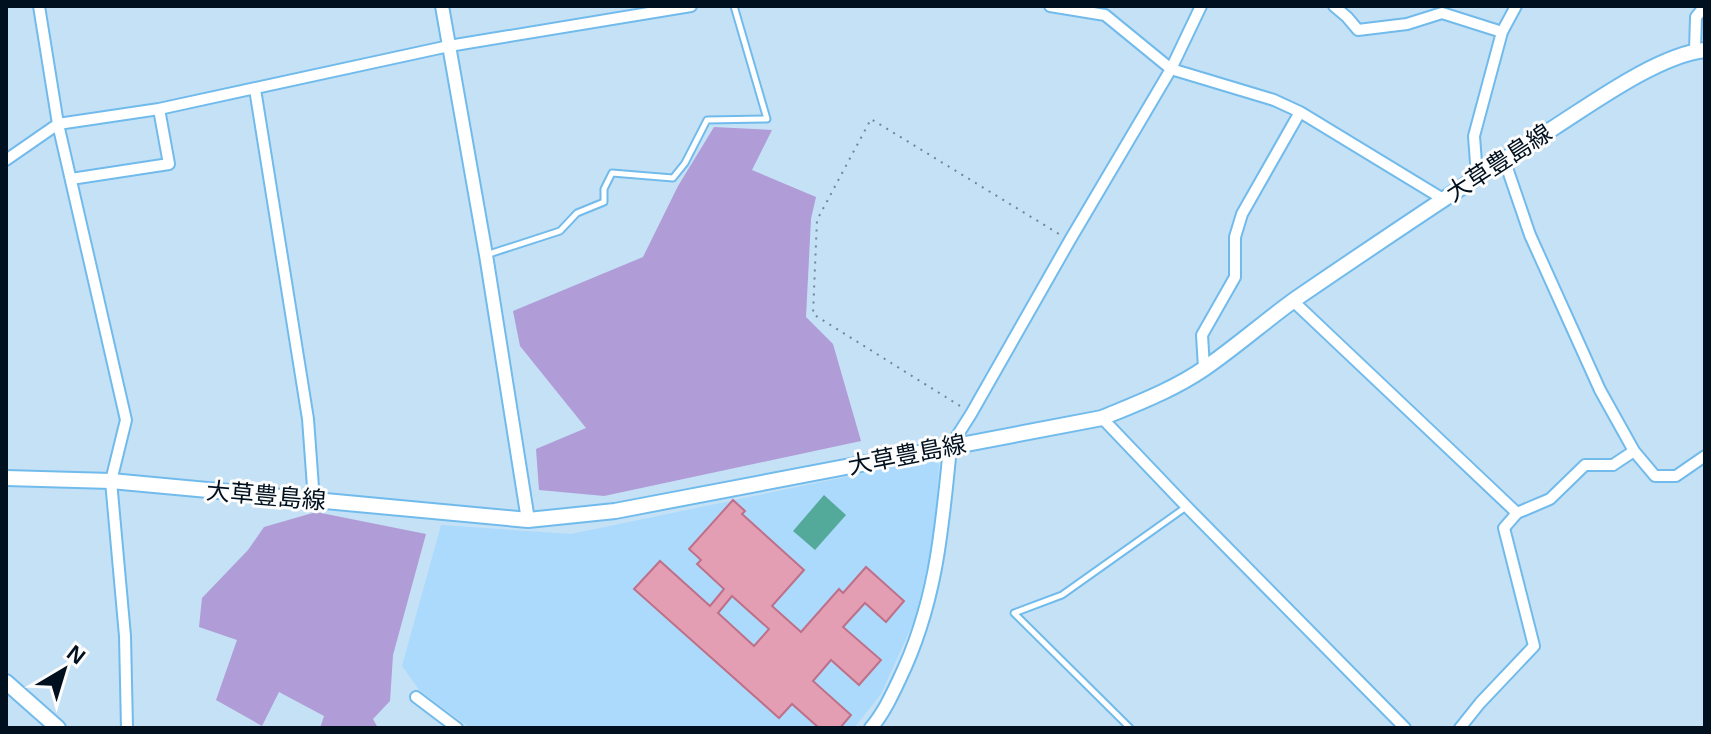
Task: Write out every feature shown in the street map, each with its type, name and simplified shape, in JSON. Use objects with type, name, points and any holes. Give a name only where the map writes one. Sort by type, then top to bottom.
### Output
[{"type":"main road","name":"大草豊島線","points":[[6,478],[111,481],[528,520],[615,511],[1102,418],[1160,394],[1204,368],[1293,301],[1443,199],[1623,83],[1668,61],[1700,50]]},
{"type":"main road","points":[[6,682],[58,728]]},
{"type":"street","points":[[39,6],[58,124],[126,420],[111,481],[125,636],[127,728]]},
{"type":"street","points":[[442,6],[528,520]]},
{"type":"street","points":[[6,160],[58,124],[159,109],[449,46],[691,6]]},
{"type":"street","points":[[1050,6],[1104,10],[1171,69],[1274,100],[1300,112],[1443,199]]},
{"type":"street","points":[[871,728],[896,686],[924,619],[935,576],[950,447],[1171,69],[1201,6]]},
{"type":"street","points":[[1334,6],[1358,30],[1407,24],[1442,13],[1502,32]]},
{"type":"street","points":[[1477,177],[1474,136],[1502,32],[1516,6]]},
{"type":"street","points":[[1700,50],[1696,17],[1705,6]]},
{"type":"street","points":[[255,89],[308,419],[314,501]]},
{"type":"street","points":[[71,179],[169,164],[159,109]]},
{"type":"street","points":[[1204,368],[1202,335],[1235,277],[1235,237],[1242,214],[1300,112]]},
{"type":"street","points":[[1504,159],[1530,235],[1600,390],[1634,451],[1655,476],[1676,476],[1705,456]]},
{"type":"street","points":[[1293,301],[1517,513]]},
{"type":"street","points":[[1102,418],[1405,728]]},
{"type":"street","points":[[1460,728],[1534,646],[1504,528],[1517,513],[1550,499],[1585,465],[1613,465],[1634,451]]},
{"type":"street","points":[[416,697],[457,728]]},
{"type":"lane","points":[[486,255],[560,231],[577,213],[604,202],[604,189],[612,173],[673,178],[685,163],[707,120],[767,119],[734,6]]},
{"type":"lane","points":[[1130,728],[1014,613],[1062,595],[1186,506]]},
{"type":"path","points":[[971,414],[813,314],[817,220],[871,119],[1070,240]]},
{"type":"shaded area","points":[[714,127],[772,130],[752,170],[816,197],[811,219],[806,317],[833,344],[861,441],[604,496],[539,490],[536,449],[586,428],[520,346],[513,311],[643,257],[678,186]]},
{"type":"shaded area","points":[[927,460],[939,464],[935,533],[915,619],[881,694],[854,728],[470,728],[420,691],[402,666],[441,525],[571,534]]},
{"type":"shaded area","points":[[824,495],[846,515],[815,550],[793,531]]},
{"type":"shaded area","points":[[316,512],[426,534],[393,655],[390,701],[373,719],[378,728],[320,728],[324,716],[279,692],[262,726],[216,700],[237,640],[199,627],[202,598],[248,550],[264,527]]},
{"type":"building","points":[[733,500],[745,511],[742,514],[804,570],[772,606],[801,632],[839,589],[843,593],[866,567],[904,601],[886,622],[865,603],[843,627],[881,660],[859,685],[831,660],[813,681],[851,715],[840,728],[819,728],[792,704],[779,718],[634,589],[660,561],[710,606],[724,589],[697,564],[701,560],[689,549]],"holes":[[[732,596],[769,629],[754,646],[718,613]]]}]
